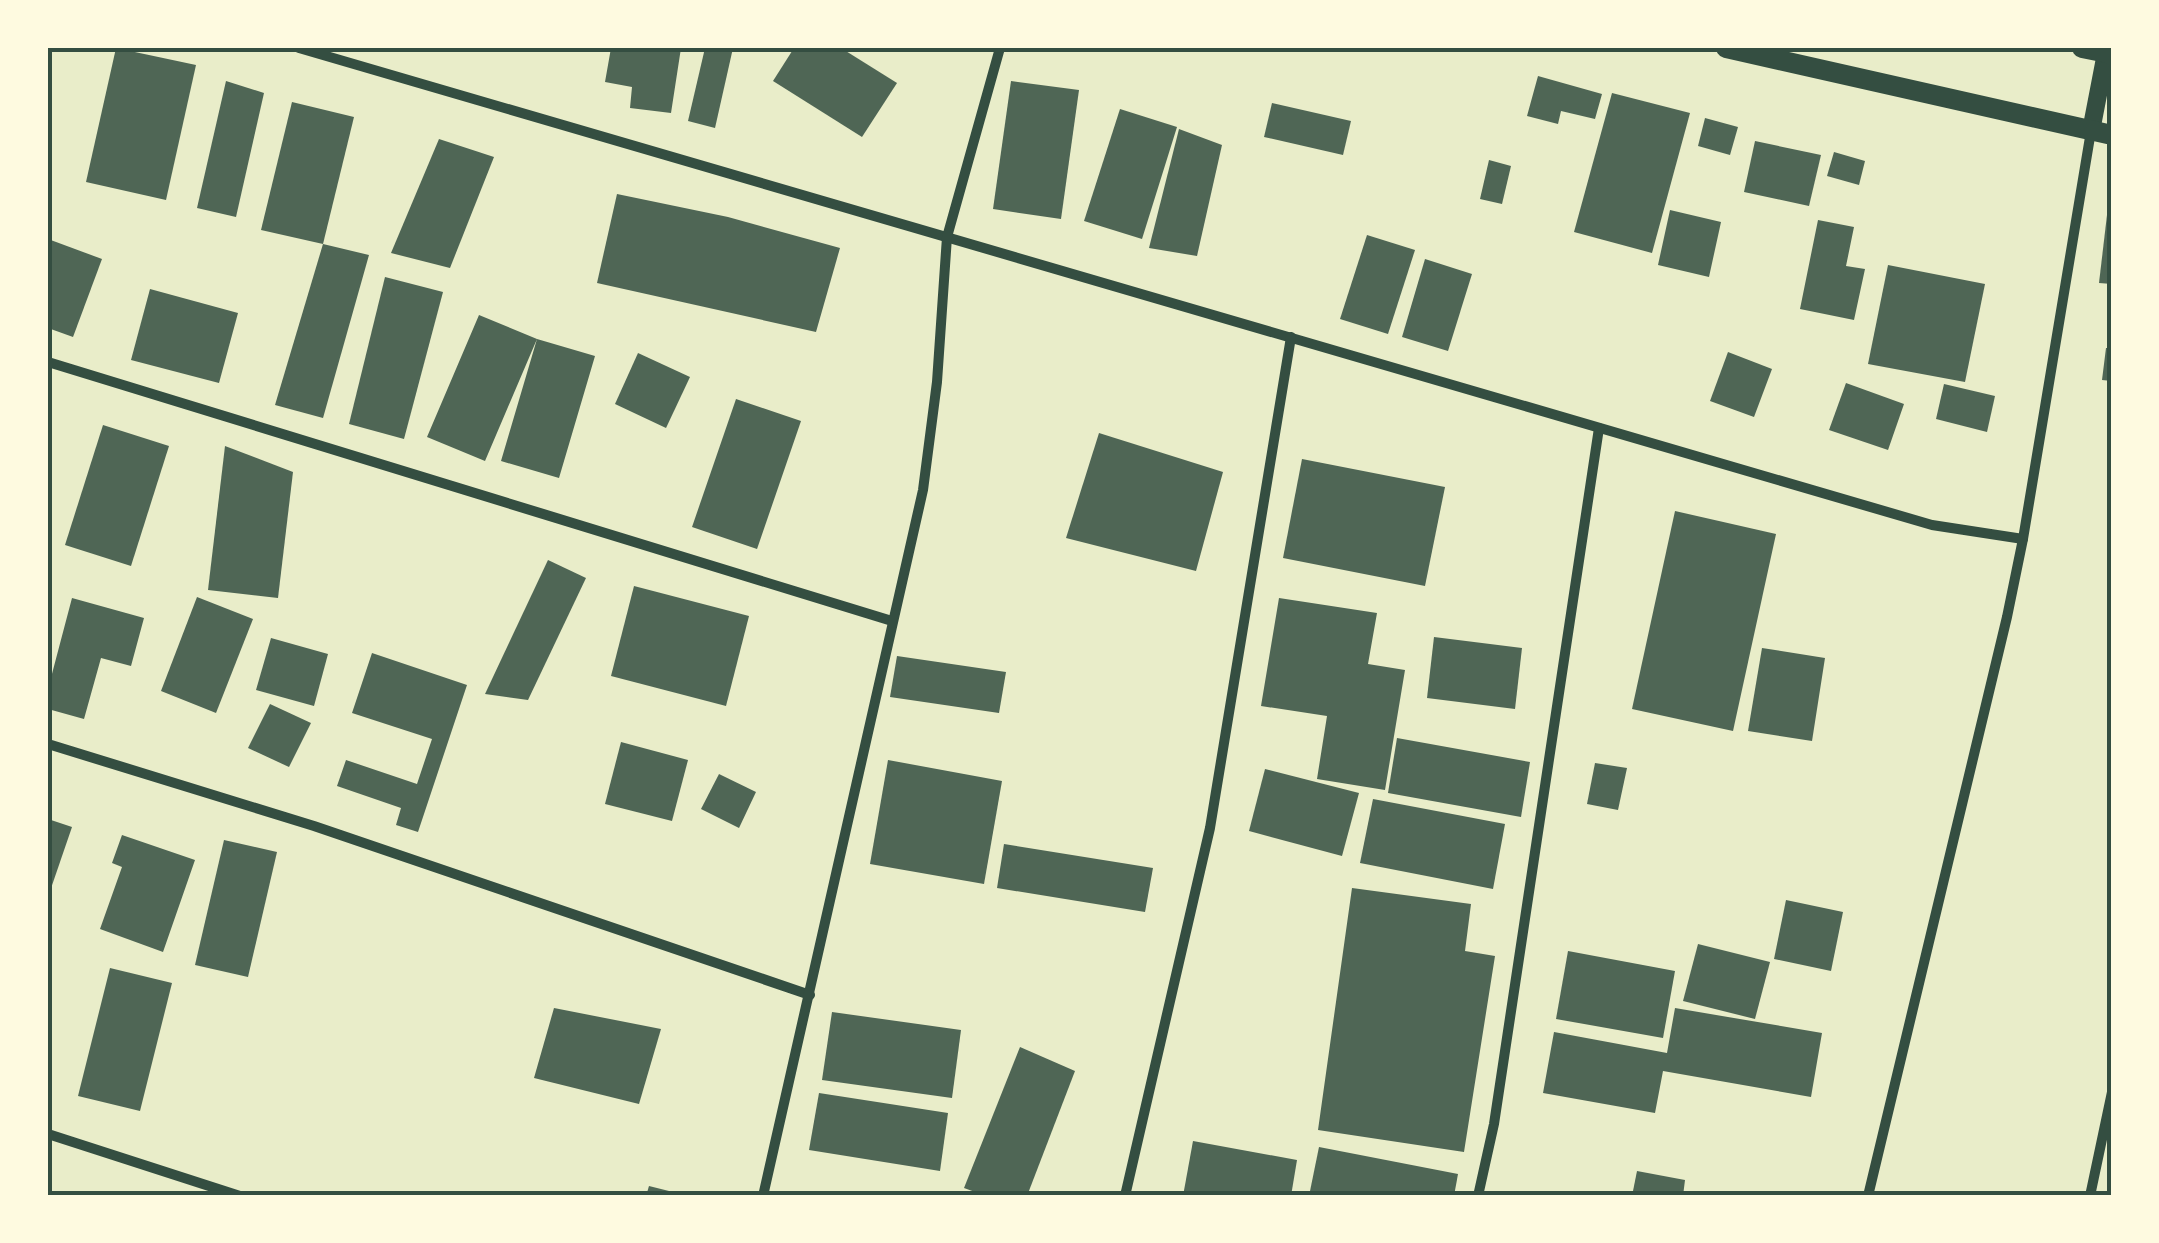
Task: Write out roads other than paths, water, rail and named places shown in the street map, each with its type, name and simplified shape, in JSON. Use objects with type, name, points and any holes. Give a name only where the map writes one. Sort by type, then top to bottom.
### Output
[{"type":"main road","points":[[1726,48],[2101,133]]},
{"type":"main road","points":[[2082,48],[2108,51]]},
{"type":"street","points":[[299,48],[1932,525],[2023,539]]},
{"type":"street","points":[[763,1196],[924,490],[937,382],[947,237],[1000,48]]},
{"type":"street","points":[[1868,1196],[2023,539],[2101,133],[2108,51]]},
{"type":"street","points":[[1126,1196],[1210,828],[1290,337]]},
{"type":"street","points":[[48,362],[892,620]]},
{"type":"street","points":[[1478,1196],[1494,1124],[1599,428]]},
{"type":"street","points":[[48,744],[314,826],[810,995]]},
{"type":"street","points":[[2090,1196],[2112,1092]]},
{"type":"street","points":[[48,1134],[240,1196]]}]
